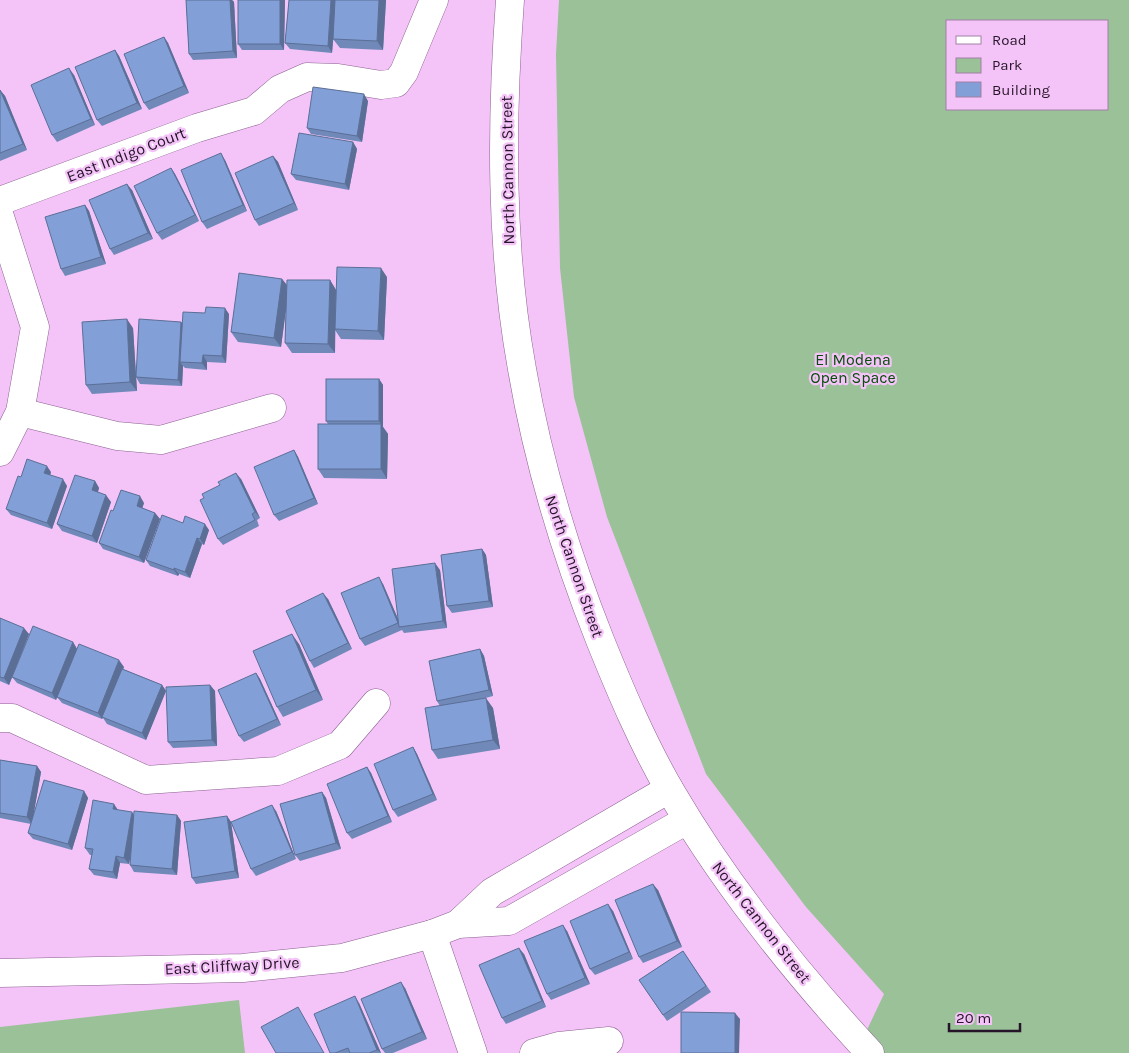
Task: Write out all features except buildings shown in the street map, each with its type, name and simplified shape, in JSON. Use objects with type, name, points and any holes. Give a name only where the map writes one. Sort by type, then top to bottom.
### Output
[{"type":"street","name":"East Indigo Court","points":[[0,202],[197,128],[254,111],[280,89],[307,77],[338,78],[380,85],[396,83],[404,72],[434,0]]},
{"type":"street","name":"North Cannon Street","points":[[510,0],[504,140],[510,282],[517,338],[537,444],[557,519],[586,605],[618,686],[669,789],[704,846],[770,937],[841,1022],[870,1053]]},
{"type":"street","points":[[0,217],[35,327],[20,412],[0,452]]},
{"type":"street","points":[[20,412],[117,436],[161,440],[272,408]]},
{"type":"street","points":[[0,718],[12,718],[146,780],[278,771],[340,745],[376,703]]},
{"type":"street","name":"East Cliffway Drive","points":[[458,924],[492,892],[669,789]]},
{"type":"street","name":"East Cliffway Drive","points":[[0,973],[243,968],[342,958],[432,934],[458,924],[508,921],[688,820]]},
{"type":"street","points":[[522,874],[539,904]]},
{"type":"street","points":[[432,934],[473,1053]]},
{"type":"street","points":[[534,1053],[559,1046],[609,1041]]},
{"type":"green space","name":"El Modena Open Space","points":[[559,0],[1129,0],[1129,1053],[856,1053],[884,994],[806,907],[706,774],[607,517],[574,397],[560,268],[556,54]]},
{"type":"green space","points":[[239,1000],[245,1053],[0,1053],[0,1027]]}]
